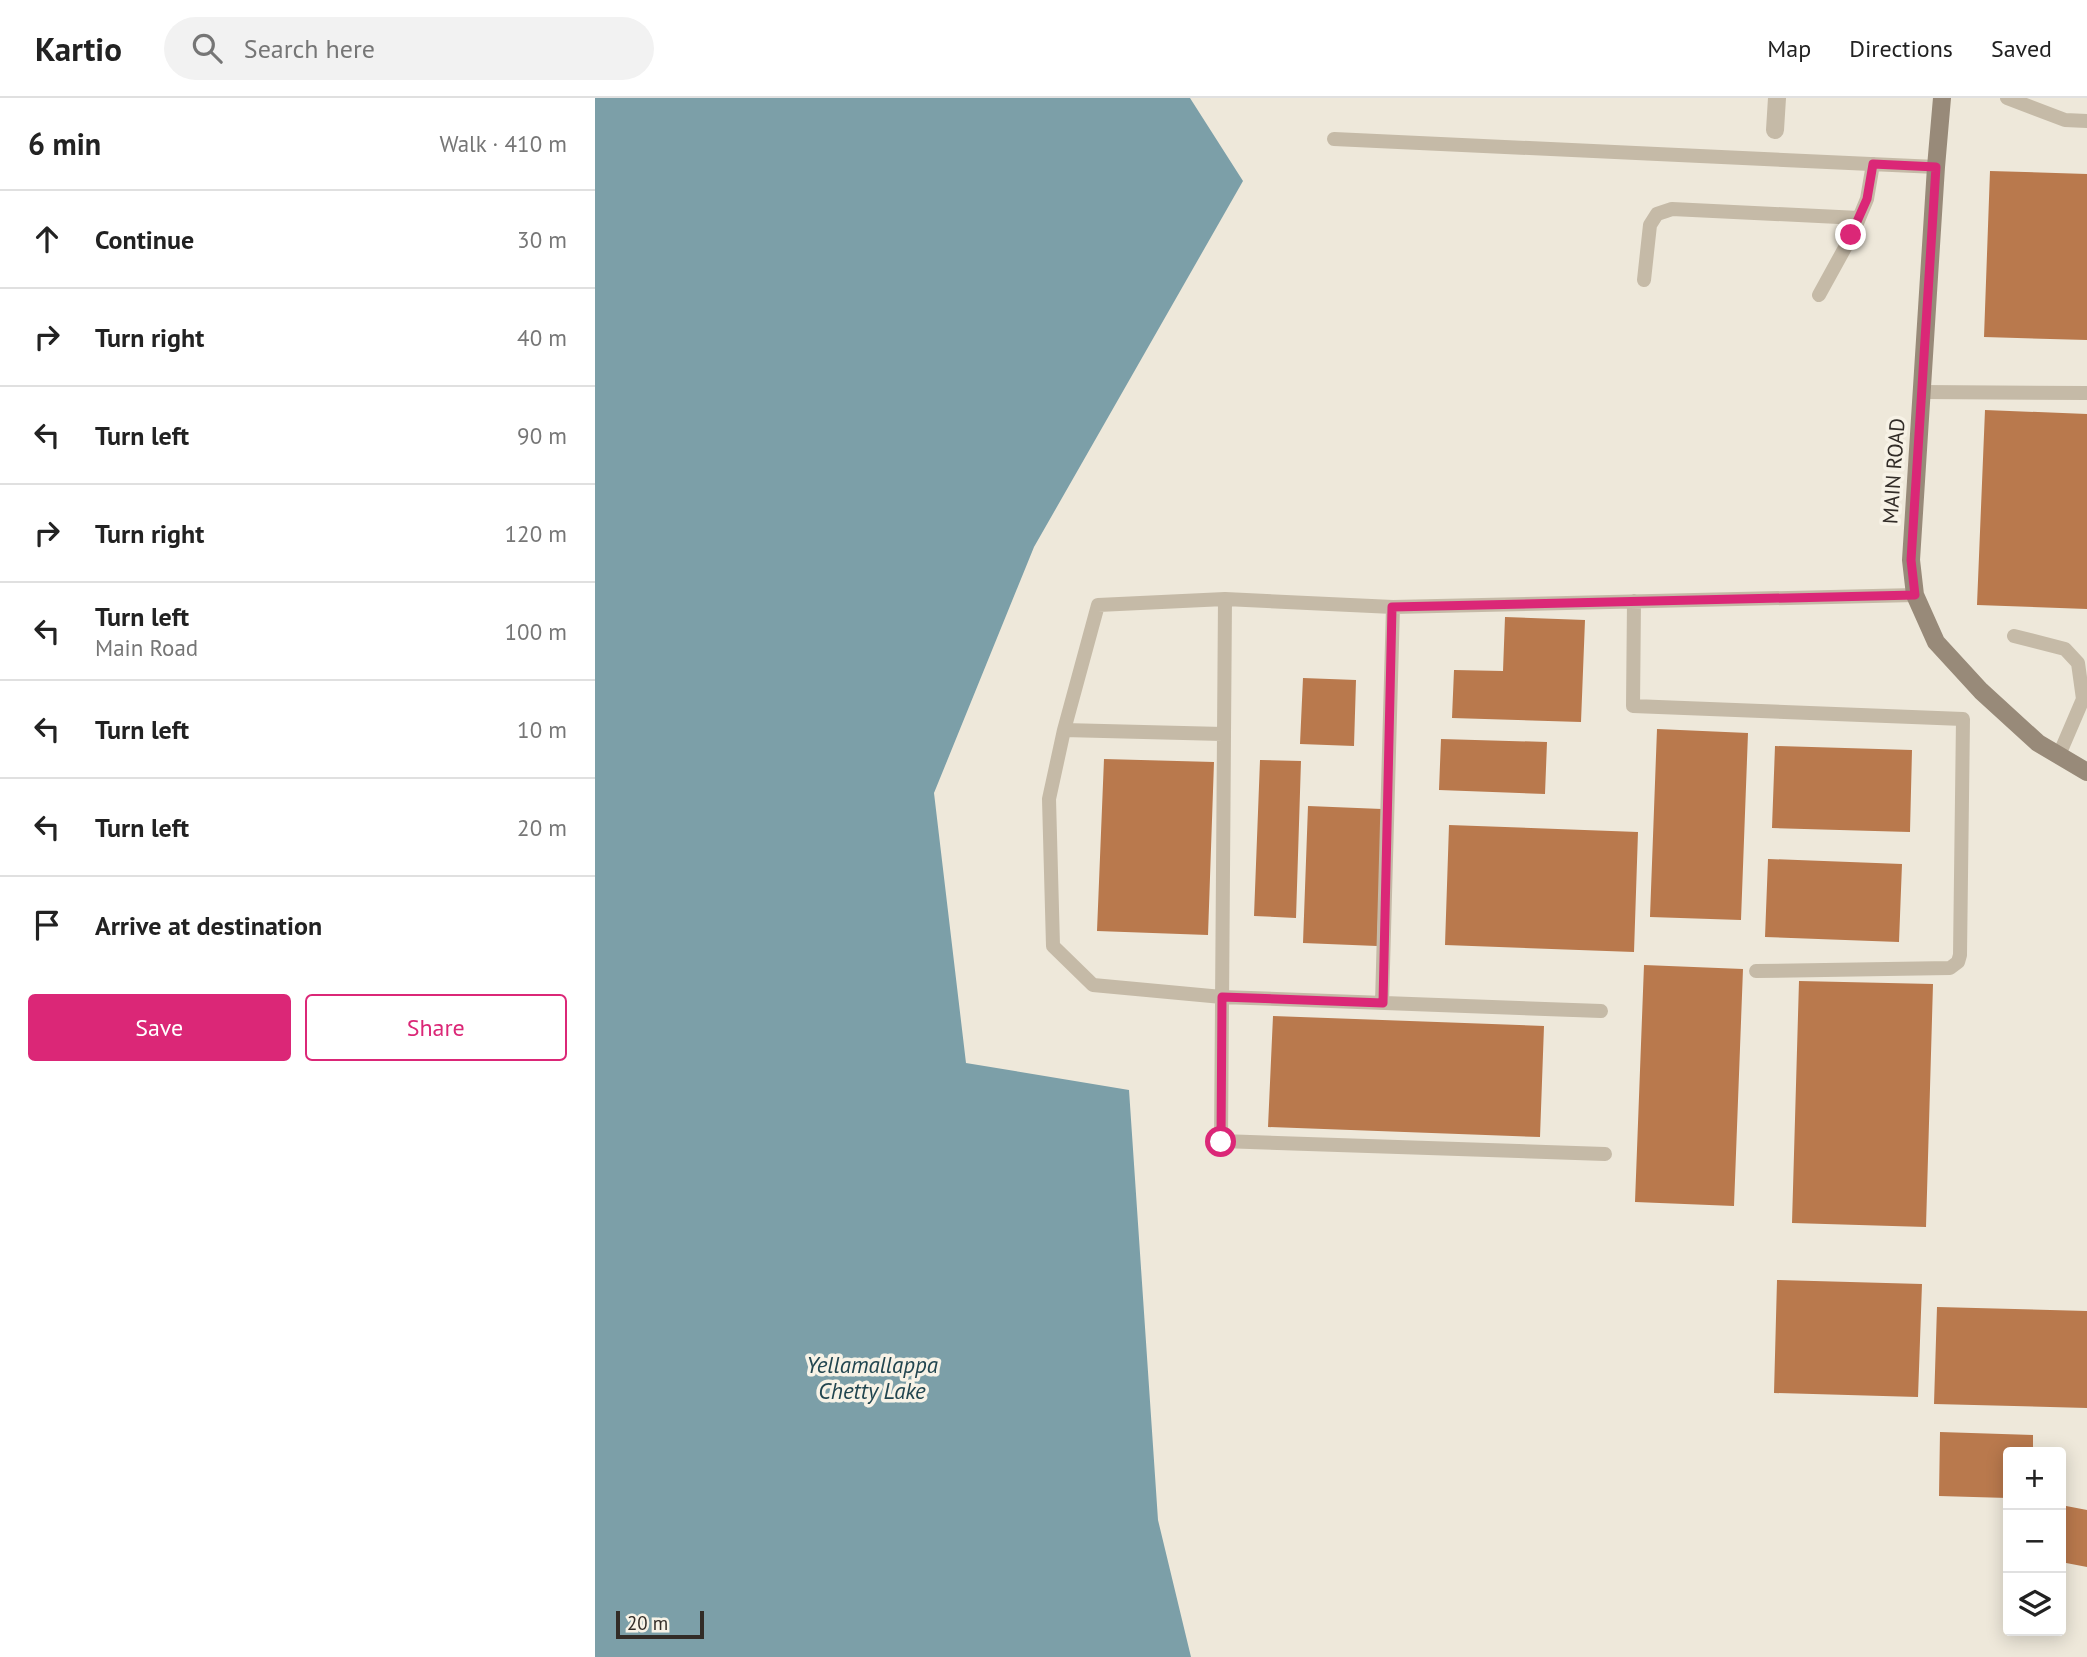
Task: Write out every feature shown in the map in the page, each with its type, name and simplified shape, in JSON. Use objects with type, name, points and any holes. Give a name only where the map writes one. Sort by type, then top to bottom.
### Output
[{"type":"street","points":[[1775,130],[1777,98]]},
{"type":"street","name":"MAIN ROAD","points":[[1943,98],[1936,167],[1911,560],[1915,595],[1936,642],[1981,691],[2038,743],[2087,772]]},
{"type":"lane","points":[[2007,98],[2065,120],[2087,121]]},
{"type":"lane","points":[[1334,139],[1936,167]]},
{"type":"lane","points":[[1819,295],[1867,199],[1873,164]]},
{"type":"lane","points":[[1644,280],[1650,225],[1657,214],[1672,209],[1859,218]]},
{"type":"lane","points":[[1922,392],[2087,393]]},
{"type":"lane","points":[[1601,1011],[1222,997],[1093,985],[1053,946],[1049,799],[1064,730],[1098,605],[1225,599],[1392,607],[1915,595]]},
{"type":"lane","points":[[1225,599],[1221,1142],[1605,1154]]},
{"type":"lane","points":[[1634,601],[1633,706],[1963,719],[1961,955],[1958,962],[1949,968],[1756,971]]},
{"type":"lane","points":[[1383,1003],[1392,607]]},
{"type":"lane","points":[[2014,636],[2065,649],[2078,663],[2085,699],[2059,755]]},
{"type":"lane","points":[[1064,730],[1223,734]]},
{"type":"water","name":"Yellamallappa Chetty Lake","points":[[595,98],[1190,98],[1243,181],[1034,547],[934,793],[966,1063],[1129,1090],[1158,1520],[1191,1657],[595,1657]]},
{"type":"building","points":[[1990,171],[2087,174],[2087,340],[1984,337]]},
{"type":"building","points":[[1985,410],[2087,414],[2087,609],[1977,605]]},
{"type":"building","points":[[1505,617],[1585,620],[1581,722],[1452,718],[1454,670],[1503,671]]},
{"type":"building","points":[[1303,678],[1356,680],[1354,746],[1300,744]]},
{"type":"building","points":[[1657,729],[1748,733],[1741,920],[1650,917]]},
{"type":"building","points":[[1441,739],[1547,742],[1545,794],[1439,790]]},
{"type":"building","points":[[1775,746],[1912,750],[1910,832],[1772,828]]},
{"type":"building","points":[[1104,759],[1214,762],[1208,935],[1097,931]]},
{"type":"building","points":[[1260,760],[1301,761],[1296,918],[1254,916]]},
{"type":"building","points":[[1308,806],[1382,809],[1377,946],[1303,943]]},
{"type":"building","points":[[1449,825],[1638,832],[1634,952],[1445,945]]},
{"type":"building","points":[[1768,859],[1902,864],[1899,942],[1765,937]]},
{"type":"building","points":[[1644,965],[1743,969],[1734,1206],[1635,1202]]},
{"type":"building","points":[[1799,981],[1933,984],[1926,1227],[1792,1223]]},
{"type":"building","points":[[1273,1016],[1544,1026],[1540,1137],[1268,1127]]},
{"type":"building","points":[[1777,1280],[1922,1284],[1918,1397],[1774,1393]]},
{"type":"building","points":[[1937,1307],[2087,1311],[2087,1408],[1934,1404]]},
{"type":"building","points":[[1940,1432],[2033,1435],[2033,1447],[2003,1447],[2003,1498],[1939,1496]]},
{"type":"building","points":[[2066,1506],[2087,1510],[2087,1567],[2066,1563]]},
{"type":"route","points":[[1221,1142],[1222,997],[1383,1003],[1392,607],[1915,595],[1911,560],[1936,167],[1873,164],[1867,199],[1851,235]]}]
